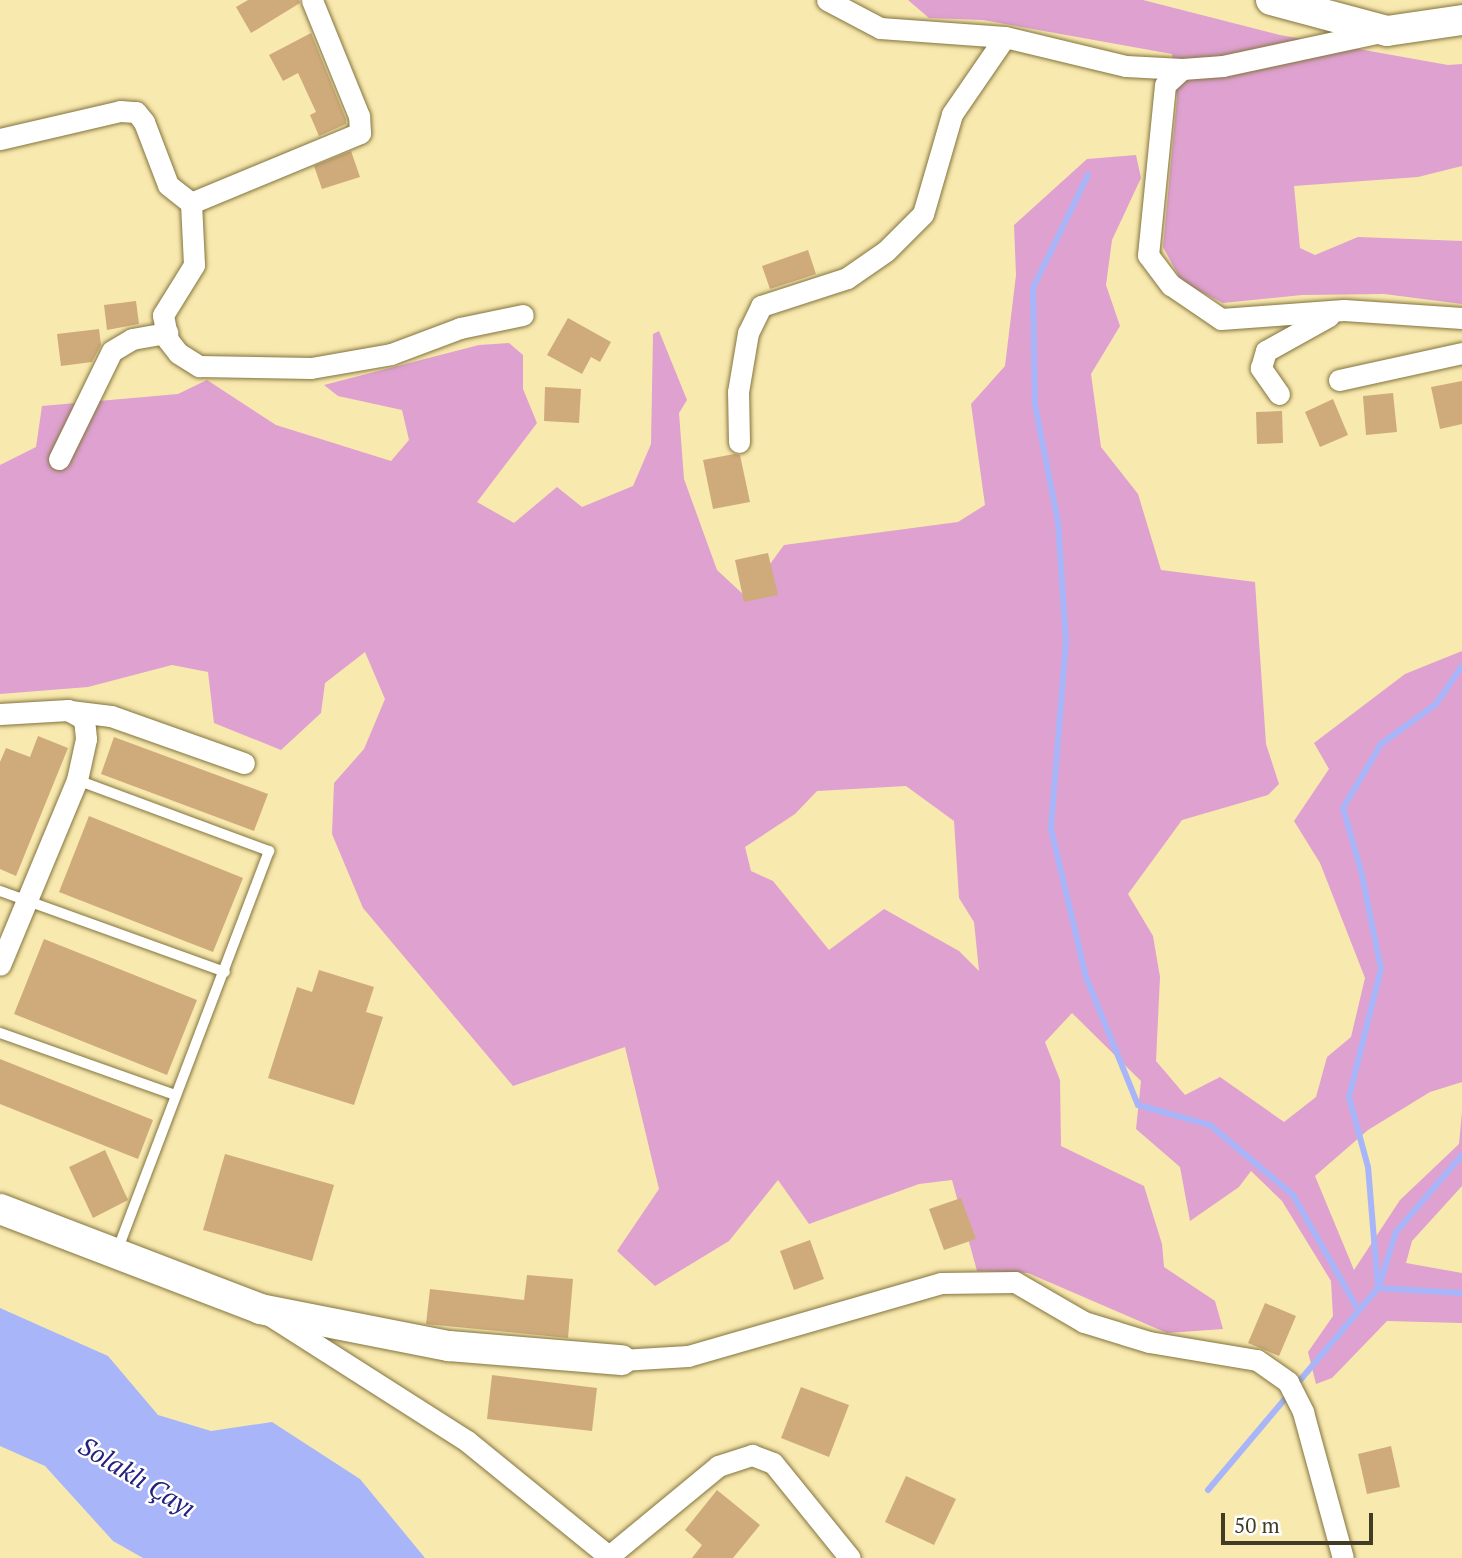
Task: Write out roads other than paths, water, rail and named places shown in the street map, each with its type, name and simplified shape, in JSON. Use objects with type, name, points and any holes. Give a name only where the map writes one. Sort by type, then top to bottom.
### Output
[{"type":"street","points":[[191,203],[360,133],[359,117],[312,0]]},
{"type":"street","points":[[827,0],[880,29],[1004,37],[1126,66],[1182,69],[1223,66],[1387,31],[1462,20]]},
{"type":"street","points":[[1271,0],[1387,31]]},
{"type":"street","points":[[739,442],[740,380],[748,333],[761,306],[847,278],[886,251],[923,214],[952,114],[1004,37]]},
{"type":"street","points":[[1182,69],[1166,85],[1148,255],[1171,285],[1221,319],[1344,310],[1462,318]]},
{"type":"street","points":[[0,139],[120,111],[136,112],[144,122],[168,186],[191,203]]},
{"type":"street","points":[[191,203],[194,265],[163,315],[167,333],[178,352],[199,366],[311,368],[391,354],[460,328],[523,315]]},
{"type":"street","points":[[1279,394],[1261,368],[1266,351],[1344,310]]},
{"type":"street","points":[[60,459],[112,351],[132,339],[167,333]]},
{"type":"street","points":[[1339,380],[1462,353]]},
{"type":"street","points":[[0,965],[77,780],[86,740],[83,719],[68,710]]},
{"type":"street","points":[[0,714],[68,710],[111,716],[244,763]]},
{"type":"street","points":[[0,1209],[117,1251],[260,1309],[467,1441],[610,1557],[718,1466],[751,1455],[774,1462],[850,1558]]},
{"type":"street","points":[[260,1309],[449,1346],[621,1360],[688,1356],[941,1283],[1015,1282],[1084,1322],[1149,1342],[1256,1360],[1288,1382],[1303,1412],[1343,1558]]},
{"type":"lane","points":[[77,780],[269,851],[117,1251]]},
{"type":"lane","points":[[0,891],[27,903],[225,972]]},
{"type":"lane","points":[[0,1033],[175,1095]]},
{"type":"water","name":"Solaklı Çayı","points":[[0,1308],[108,1356],[158,1415],[211,1431],[272,1422],[360,1479],[425,1558],[143,1558],[113,1541],[45,1466],[0,1446]]},
{"type":"waterway","points":[[1088,175],[1033,288],[1035,405],[1058,522],[1066,641],[1051,829],[1086,977],[1138,1105],[1210,1125],[1293,1195],[1359,1311]]},
{"type":"waterway","points":[[1378,1288],[1368,1167],[1349,1097],[1381,969],[1361,871],[1343,808],[1381,744],[1436,704],[1462,666]]},
{"type":"waterway","points":[[1380,1283],[1396,1232],[1462,1155]]},
{"type":"waterway","points":[[1296,1385],[1378,1288],[1462,1293]]},
{"type":"waterway","points":[[1208,1490],[1289,1394]]}]
